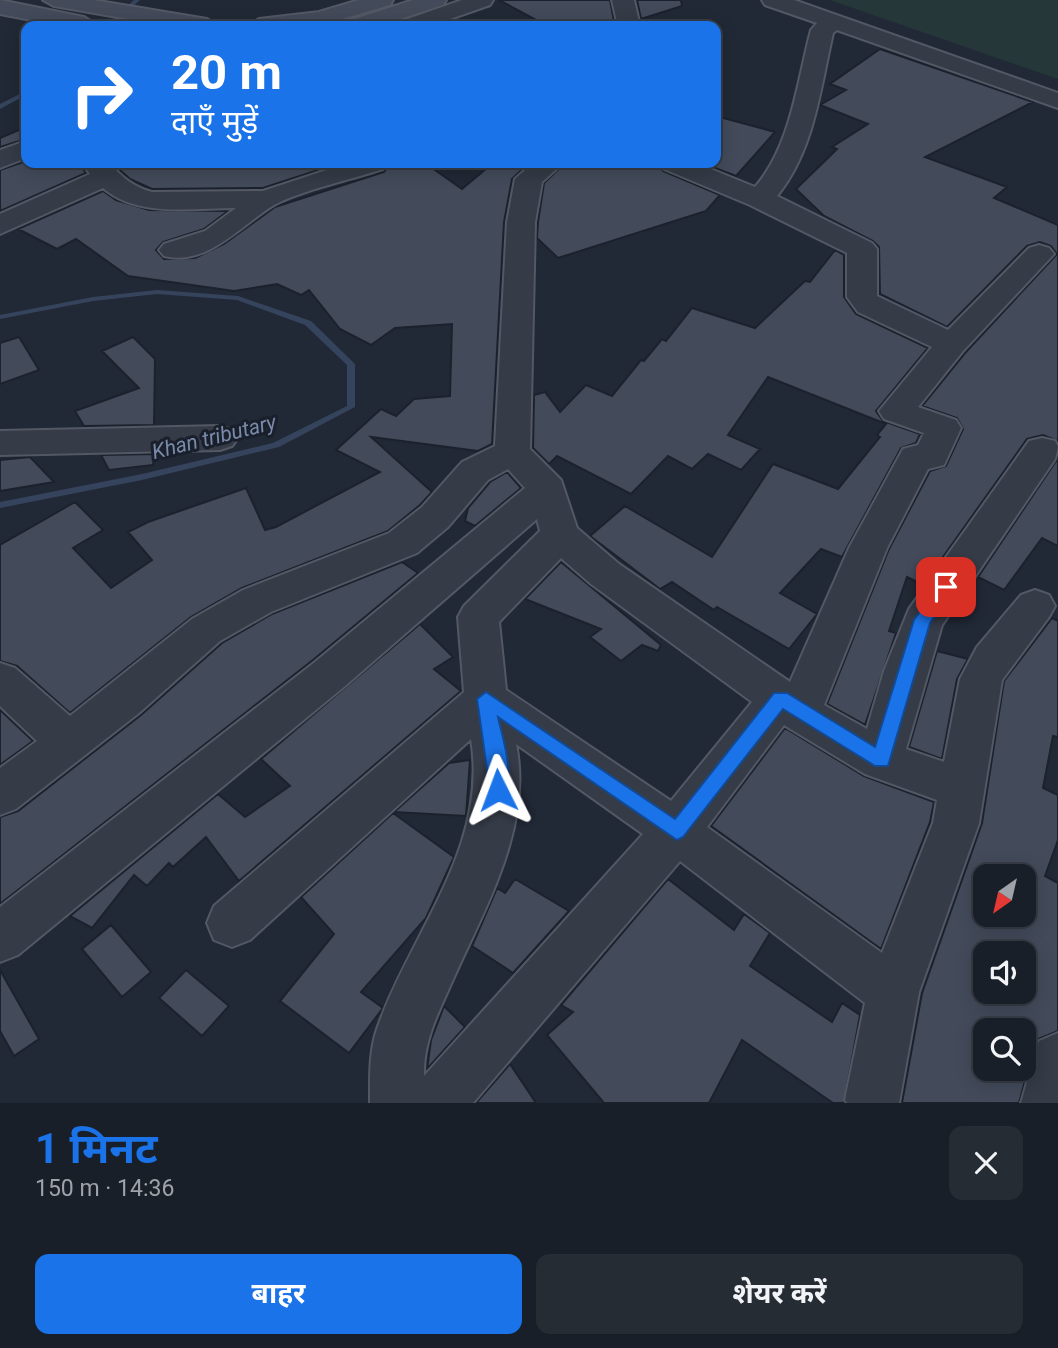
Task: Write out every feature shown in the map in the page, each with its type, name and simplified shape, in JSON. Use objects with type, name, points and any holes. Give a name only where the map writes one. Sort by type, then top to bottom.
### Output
[{"type":"main road","points":[[298,21],[321,18],[382,0]]},
{"type":"main road","points":[[371,21],[435,0]]},
{"type":"main road","points":[[54,6],[85,21]]},
{"type":"main road","points":[[0,7],[54,6],[170,21]]},
{"type":"street","points":[[424,21],[482,0]]},
{"type":"street","points":[[623,0],[628,21]]},
{"type":"street","points":[[773,0],[1058,101]]},
{"type":"street","points":[[760,199],[780,174],[792,152],[822,30],[834,23]]},
{"type":"street","points":[[0,160],[21,151]]},
{"type":"street","points":[[0,225],[101,169],[130,195],[152,200],[265,199],[359,168]]},
{"type":"street","points":[[543,168],[529,178],[521,222],[512,452],[548,489],[560,535],[605,574],[790,705],[881,760],[963,789]]},
{"type":"street","points":[[685,168],[760,199],[862,249],[862,297],[869,305],[952,344]]},
{"type":"street","points":[[174,250],[215,237],[265,199]]},
{"type":"street","points":[[437,1103],[790,705],[907,471],[916,458],[931,456],[944,428],[897,411],[952,344],[1039,254]]},
{"type":"street","points":[[0,443],[220,438]]},
{"type":"street","points":[[881,760],[905,671],[923,620],[1042,450]]},
{"type":"street","points":[[0,794],[124,700],[206,630],[257,601],[403,543],[435,517],[475,471],[512,452]]},
{"type":"street","points":[[0,938],[330,674],[548,489]]},
{"type":"street","points":[[397,1103],[397,1070],[403,1031],[472,881],[492,823],[498,790],[497,760],[486,699],[478,617],[560,535]]},
{"type":"street","points":[[873,1100],[892,992],[956,823],[982,679],[992,659],[1035,606]]},
{"type":"street","points":[[0,680],[68,742]]},
{"type":"street","points":[[486,699],[677,831],[892,992]]},
{"type":"street","points":[[232,923],[486,699]]},
{"type":"street","points":[[1048,1103],[1058,1060]]},
{"type":"shaded area","points":[[830,0],[1058,0],[1058,79]]},
{"type":"building","points":[[499,0],[610,0],[614,21],[538,21]]},
{"type":"building","points":[[637,0],[681,0],[682,6],[641,19]]},
{"type":"building","points":[[880,49],[1033,102],[925,157],[1007,187],[994,198],[1058,225],[1058,441],[1043,435],[1027,439],[923,585],[907,577],[889,631],[896,633],[865,725],[827,704],[889,549],[930,471],[946,466],[963,429],[957,418],[922,406],[965,353],[1057,254],[1051,246],[1040,242],[1027,246],[947,327],[880,294],[879,247],[873,241],[824,216],[796,189],[837,149],[832,147],[868,124],[820,105],[846,90],[830,84]]},
{"type":"building","points":[[721,117],[775,132],[736,176],[715,168],[721,168]]},
{"type":"building","points":[[21,129],[21,141],[0,147],[0,138]]},
{"type":"building","points":[[21,163],[21,168],[82,168],[86,173],[0,211],[0,170]]},
{"type":"building","points":[[118,168],[325,168],[263,188],[152,189],[130,179]]},
{"type":"building","points":[[387,168],[432,168],[462,189],[487,168],[524,168],[512,179],[504,222],[492,444],[478,451],[371,437],[432,492],[420,505],[388,531],[242,588],[191,617],[70,713],[17,666],[0,661],[0,545],[75,502],[103,530],[73,548],[111,588],[152,560],[128,532],[148,522],[246,488],[265,530],[276,527],[380,472],[336,450],[381,409],[396,416],[414,399],[450,396],[452,324],[395,328],[371,345],[340,329],[309,290],[301,295],[277,284],[234,291],[128,276],[76,239],[57,249],[18,229],[103,191],[116,200],[149,210],[228,211],[204,229],[163,242],[156,250],[164,259],[195,258],[224,244],[275,207],[384,172]]},
{"type":"building","points":[[560,168],[661,168],[720,195],[706,211],[558,258],[537,238],[544,183]]},
{"type":"building","points":[[835,250],[844,255],[844,297],[856,314],[928,348],[876,411],[883,421],[920,434],[916,443],[901,448],[842,557],[821,549],[780,593],[817,614],[789,649],[717,607],[714,610],[672,582],[660,589],[590,536],[625,506],[712,557],[773,464],[838,489],[880,437],[877,435],[886,424],[768,377],[728,435],[760,449],[741,470],[708,454],[692,469],[668,456],[631,494],[557,456],[549,464],[533,448],[534,395],[545,392],[560,412],[586,385],[612,396],[641,360],[644,361],[662,339],[666,341],[692,308],[755,328],[805,281],[810,282]]},
{"type":"building","points":[[19,337],[39,370],[0,384],[0,343]]},
{"type":"building","points":[[133,337],[155,359],[154,425],[84,426],[75,411],[139,388],[102,351]]},
{"type":"building","points":[[154,454],[153,465],[109,470],[101,455]]},
{"type":"building","points":[[30,457],[54,482],[0,491],[0,460]]},
{"type":"building","points":[[1058,458],[1058,546],[1042,538],[1004,590],[978,577]]},
{"type":"building","points":[[507,472],[521,488],[475,526],[465,521],[468,508],[490,482]]},
{"type":"building","points":[[402,562],[418,573],[313,660],[0,904],[0,817],[18,811],[141,715],[222,643],[272,614]]},
{"type":"building","points":[[561,562],[661,645],[658,651],[642,645],[621,661],[590,637],[601,629],[525,599]]},
{"type":"building","points":[[1052,618],[1058,621],[1058,737],[1053,736],[1043,788],[1058,795],[1058,840],[1045,876],[1058,883],[1058,1031],[1036,1040],[1036,1018],[973,1018],[973,1081],[1025,1081],[1019,1103],[902,1103],[922,993],[982,823],[1004,681]]},
{"type":"building","points":[[420,624],[453,657],[434,669],[461,691],[239,881],[206,837],[173,867],[169,863],[147,886],[134,875],[92,928],[70,916],[218,794],[245,817],[290,786],[261,759]]},
{"type":"building","points":[[937,651],[968,659],[957,679],[942,759],[909,747]]},
{"type":"building","points":[[0,710],[33,741],[0,765]]},
{"type":"building","points":[[785,728],[864,776],[934,802],[930,822],[881,949],[711,826]]},
{"type":"building","points":[[470,760],[466,816],[394,812],[449,763]]},
{"type":"building","points":[[393,813],[454,857],[426,918],[361,992],[383,1008],[349,1053],[280,1001],[334,934],[301,897]]},
{"type":"building","points":[[515,879],[569,911],[513,973],[472,946],[497,888],[505,893]]},
{"type":"building","points":[[668,879],[734,930],[744,914],[770,933],[750,966],[832,1022],[842,1003],[860,1015],[844,1103],[833,1103],[742,1040],[709,1103],[604,1103],[547,1035],[573,1012],[561,1005]]},
{"type":"building","points":[[111,925],[151,972],[122,997],[82,949]]},
{"type":"building","points":[[0,970],[39,1039],[14,1056],[0,1031]]},
{"type":"building","points":[[186,970],[229,1006],[202,1036],[159,998]]},
{"type":"building","points":[[444,1006],[465,1027],[427,1069],[431,1040]]},
{"type":"building","points":[[510,1064],[536,1103],[476,1103]]},
{"type":"waterway","name":"Khan tributary","points":[[114,21],[137,0]]},
{"type":"waterway","name":"Khan tributary","points":[[0,107],[21,96]]},
{"type":"waterway","name":"Khan tributary","points":[[0,317],[93,299],[157,292],[238,298],[308,323],[351,364],[351,407],[276,445],[142,477],[0,505]]},
{"type":"route","points":[[498,790],[497,760],[486,699],[677,831],[780,698],[881,760],[905,671],[923,620],[946,587]]}]
